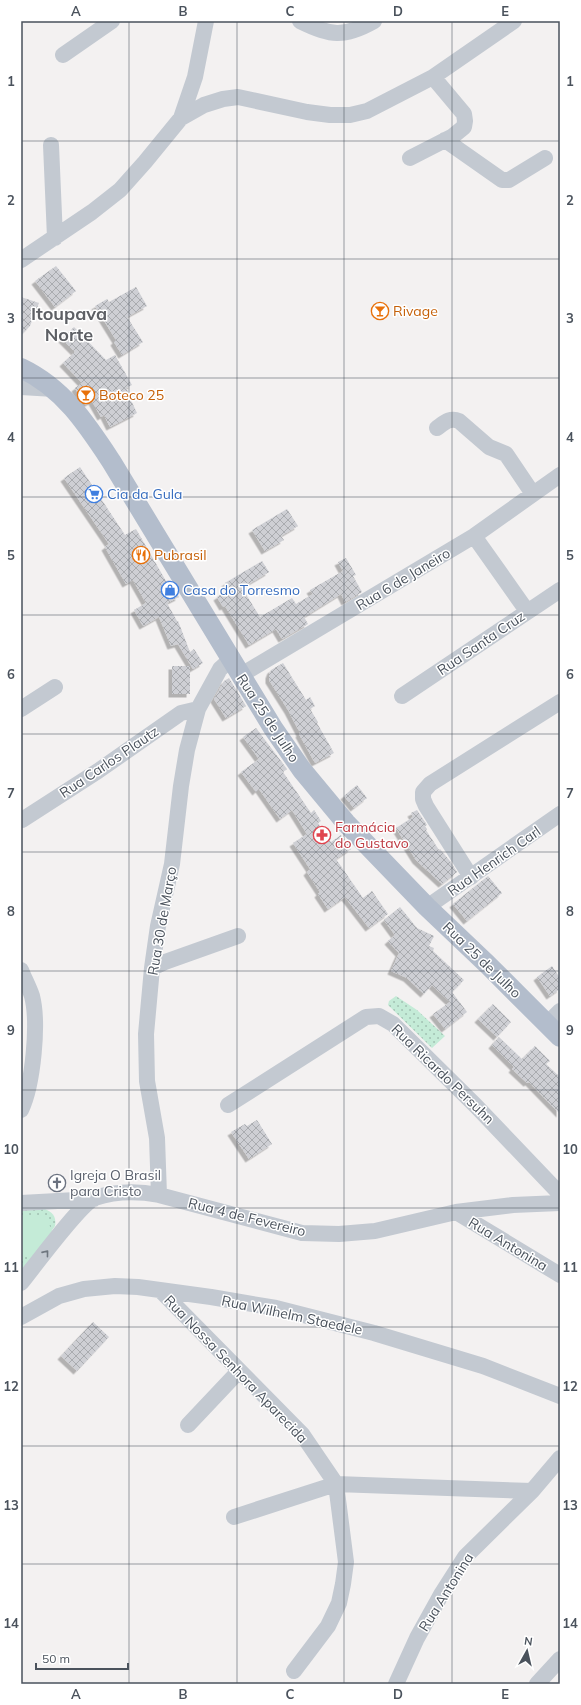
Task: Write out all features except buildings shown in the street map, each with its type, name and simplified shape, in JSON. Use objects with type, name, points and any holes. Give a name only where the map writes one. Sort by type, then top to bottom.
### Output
[{"type":"main road","name":"Rua 25 de Julho","points":[[21,368],[54,389],[84,420],[111,460],[273,728],[302,770],[346,823],[427,907],[487,964],[556,1024]]},
{"type":"street","points":[[64,55],[112,21]]},
{"type":"street","points":[[21,260],[55,238],[120,190],[181,118],[195,77],[206,21]]},
{"type":"street","points":[[300,21],[325,33],[341,33],[360,29],[374,21]]},
{"type":"street","points":[[181,118],[204,105],[223,99],[238,97],[307,112],[330,115],[350,115],[368,111],[433,77],[514,21]]},
{"type":"street","points":[[410,158],[445,140],[464,128],[464,114],[433,77]]},
{"type":"street","points":[[445,140],[502,180],[509,180],[545,158]]},
{"type":"street","points":[[51,145],[55,238]]},
{"type":"street","points":[[21,387],[54,389]]},
{"type":"street","points":[[437,428],[449,420],[455,419],[459,421],[489,447],[506,454],[533,494]]},
{"type":"street","name":"Rua 6 de Janeiro","points":[[236,667],[474,536],[560,475]]},
{"type":"street","points":[[474,536],[527,611]]},
{"type":"street","name":"Rua Santa Cruz","points":[[402,696],[560,590]]},
{"type":"street","name":"Rua 30 de Março","points":[[159,1195],[157,1138],[147,1081],[146,1034],[152,968],[158,926],[172,864],[180,786],[186,750],[198,709],[220,669],[236,667]]},
{"type":"street","points":[[21,709],[55,687]]},
{"type":"street","points":[[471,877],[426,806],[423,799],[423,792],[430,784],[560,702]]},
{"type":"street","name":"Rua Carlos Plautz","points":[[22,820],[98,771],[181,713],[198,709]]},
{"type":"street","name":"Rua Henrich Carl","points":[[427,907],[560,814]]},
{"type":"street","points":[[152,968],[238,936]]},
{"type":"street","points":[[21,970],[32,995],[35,1024],[26,1100],[21,1110]]},
{"type":"street","name":"Rua Ricardo Persuhn","points":[[228,1105],[366,1017],[379,1016],[393,1024],[476,1106],[560,1194]]},
{"type":"street","name":"Rua 4 de Fevereiro","points":[[21,1283],[74,1217],[94,1199],[121,1192],[140,1192],[159,1195],[302,1233],[339,1234],[375,1231],[456,1212],[513,1204],[560,1203]]},
{"type":"street","points":[[21,1203],[94,1199]]},
{"type":"street","name":"Rua Antonina","points":[[456,1212],[560,1275]]},
{"type":"street","name":"Rua Wilhelm Staedele","points":[[21,1317],[60,1296],[84,1289],[115,1286],[160,1290],[276,1308],[374,1332],[483,1366],[560,1396]]},
{"type":"street","name":"Rua Nossa Senhora Aparecida","points":[[160,1290],[302,1434],[336,1484]]},
{"type":"street","points":[[188,1425],[239,1371]]},
{"type":"street","name":"Rua Antonina","points":[[396,1684],[424,1625],[465,1557],[532,1491],[560,1458]]},
{"type":"street","points":[[234,1517],[336,1484],[532,1491]]},
{"type":"street","points":[[294,1671],[328,1626],[339,1603],[346,1562],[336,1484]]},
{"type":"street","points":[[537,1684],[560,1659]]},
{"type":"green space","points":[[396,996],[417,1010],[445,1036],[432,1048],[388,1005],[389,1001]]},
{"type":"green space","points":[[42,1208],[53,1214],[55,1226],[21,1273],[21,1210]]},
{"type":"green space","points":[[30,1215],[46,1217],[52,1231],[36,1253],[27,1257],[21,1257],[21,1218]]},
{"type":"place","name":"Rivage","points":[[380,311]]},
{"type":"place","name":"Boteco 25","points":[[86,395]]},
{"type":"place","name":"Cia da Gula","points":[[94,494]]},
{"type":"place","name":"Pubrasil","points":[[141,555]]},
{"type":"place","name":"Casa do Torresmo","points":[[170,590]]},
{"type":"place","name":"Farmácia do Gustavo","points":[[322,835]]},
{"type":"place","name":"Igreja O Brasil para Cristo","points":[[57,1183]]},
{"type":"district","name":"Itoupava Norte","points":[[69,323]]}]
